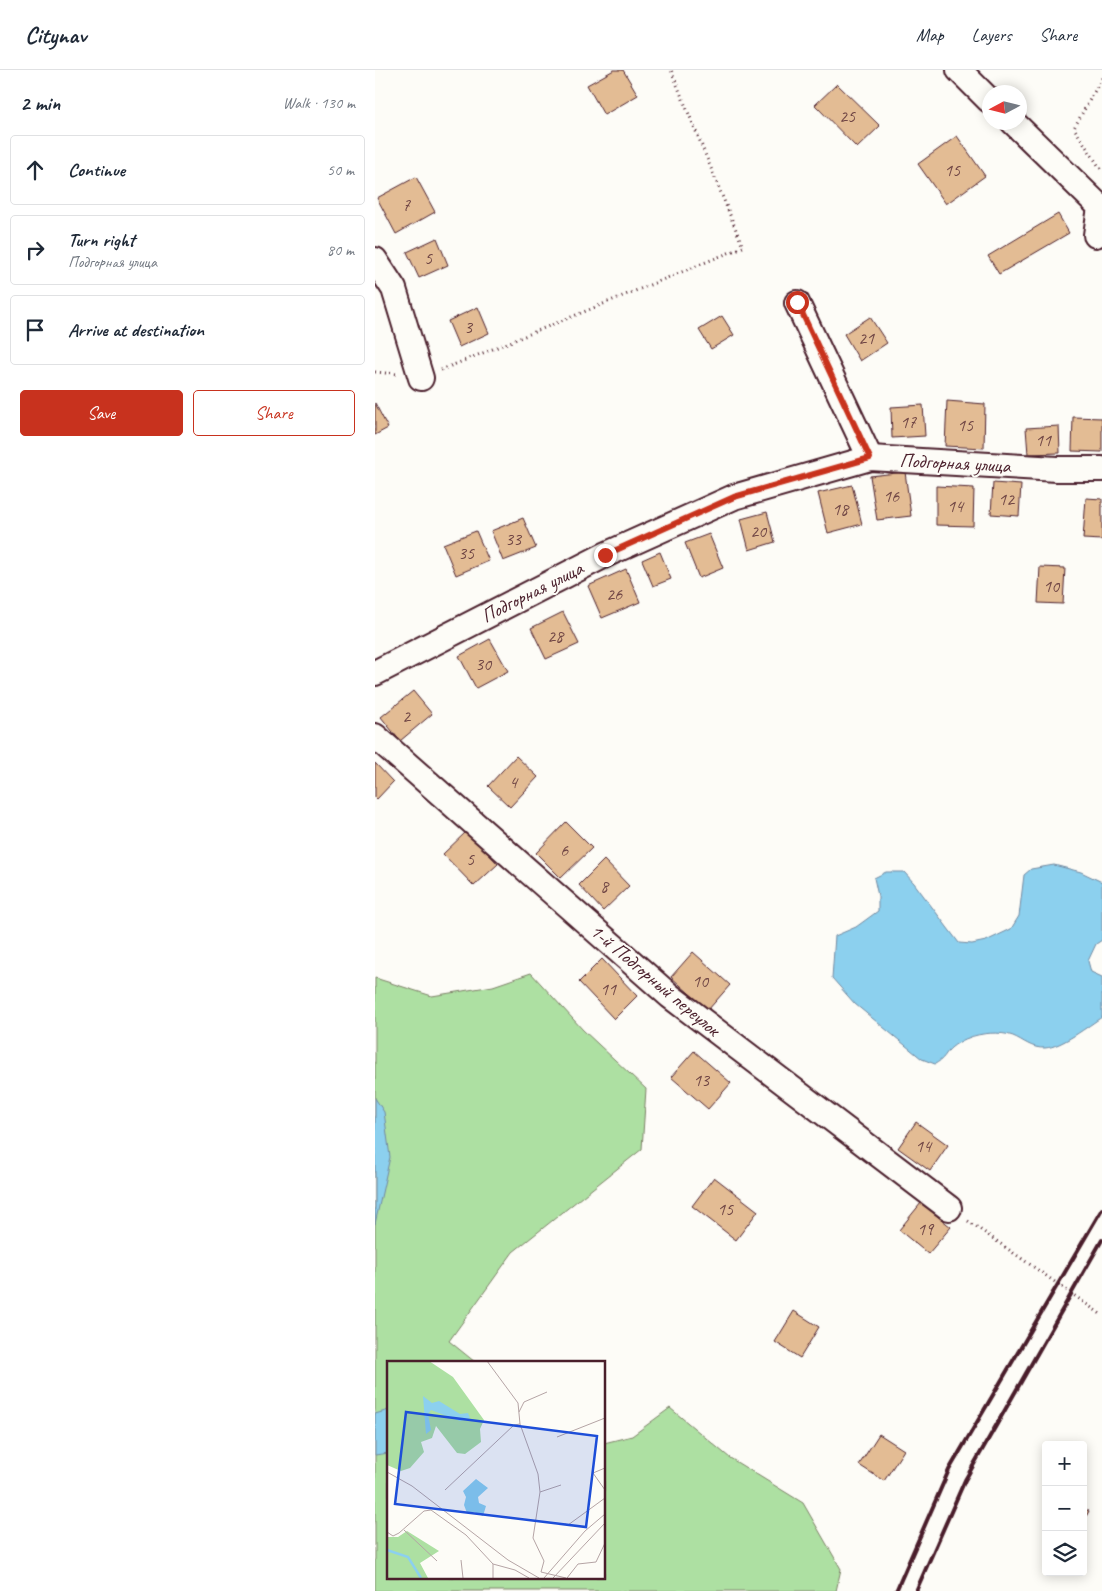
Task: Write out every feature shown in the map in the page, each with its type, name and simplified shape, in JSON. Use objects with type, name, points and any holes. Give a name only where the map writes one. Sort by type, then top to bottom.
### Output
[{"type":"street","points":[[959,70],[982,93]]},
{"type":"street","points":[[1021,130],[1100,207],[1096,234]]},
{"type":"street","points":[[375,260],[394,289],[421,378]]},
{"type":"street","points":[[797,302],[870,458]]},
{"type":"street","name":"Подгорная улица","points":[[375,672],[605,555],[734,497],[870,458],[1057,469],[1102,469]]},
{"type":"street","name":"1-й Подгорный переулок","points":[[375,736],[670,996],[949,1208]]},
{"type":"path","points":[[375,372],[421,378],[743,247],[671,70]]},
{"type":"path","points":[[1102,78],[1074,128],[1102,171]]},
{"type":"path","points":[[949,1208],[1102,1316]]},
{"type":"green space","points":[[531,973],[583,1030],[646,1089],[642,1149],[513,1252],[449,1341],[474,1361],[387,1361],[387,1578],[605,1578],[605,1443],[632,1436],[670,1408],[730,1458],[803,1503],[841,1569],[836,1591],[375,1591],[375,978],[432,996],[493,986]]},
{"type":"water","points":[[1054,865],[1081,872],[1102,882],[1102,940],[1096,944],[1088,961],[1091,972],[1102,977],[1102,1017],[1067,1040],[1052,1047],[1040,1048],[1008,1034],[990,1033],[978,1035],[955,1045],[935,1064],[922,1059],[855,1004],[832,978],[835,936],[856,927],[878,911],[878,896],[874,878],[886,872],[904,872],[959,943],[972,944],[986,941],[1011,929],[1019,916],[1024,875],[1031,869]]},
{"type":"water","points":[[375,1098],[384,1112],[390,1157],[375,1224]]},
{"type":"water","points":[[387,1411],[387,1453],[375,1455],[375,1414]]},
{"type":"building","points":[[614,70],[623,70],[638,95],[604,115],[587,85]]},
{"type":"building","points":[[837,84],[880,126],[857,148],[815,105]]},
{"type":"building","points":[[957,136],[985,176],[946,204],[918,164]]},
{"type":"building","points":[[416,177],[435,212],[396,234],[377,198]]},
{"type":"building","points":[[1058,214],[1069,233],[999,274],[988,256]]},
{"type":"building","points":[[437,238],[448,265],[419,278],[407,252]]},
{"type":"building","points":[[478,307],[489,333],[459,347],[448,321]]},
{"type":"building","points":[[722,316],[734,335],[711,349],[699,330]]},
{"type":"building","points":[[870,317],[887,343],[860,361],[844,334]]},
{"type":"building","points":[[947,401],[985,404],[984,448],[945,446]]},
{"type":"building","points":[[375,403],[388,428],[375,435]]},
{"type":"building","points":[[923,405],[925,436],[892,438],[891,407]]},
{"type":"building","points":[[1073,417],[1102,418],[1102,452],[1072,451]]},
{"type":"building","points":[[1059,426],[1060,453],[1028,454],[1026,428]]},
{"type":"building","points":[[905,472],[911,516],[877,520],[870,476]]},
{"type":"building","points":[[993,483],[1021,485],[1019,516],[991,514]]},
{"type":"building","points":[[852,485],[862,524],[828,533],[818,493]]},
{"type":"building","points":[[936,486],[974,488],[973,526],[936,525]]},
{"type":"building","points":[[1086,498],[1102,499],[1102,540],[1083,539]]},
{"type":"building","points":[[767,512],[775,542],[749,550],[741,519]]},
{"type":"building","points":[[523,518],[536,548],[503,561],[491,531]]},
{"type":"building","points":[[476,531],[489,561],[456,575],[443,544]]},
{"type":"building","points":[[709,534],[723,568],[699,578],[685,543]]},
{"type":"building","points":[[660,552],[671,579],[653,586],[642,560]]},
{"type":"building","points":[[1040,567],[1065,568],[1063,604],[1038,603]]},
{"type":"building","points":[[626,569],[640,602],[602,618],[588,586]]},
{"type":"building","points":[[563,612],[579,644],[546,659],[531,628]]},
{"type":"building","points":[[490,639],[508,671],[476,688],[459,656]]},
{"type":"building","points":[[413,691],[432,714],[400,741],[381,717]]},
{"type":"building","points":[[516,756],[538,777],[510,807],[488,786]]},
{"type":"building","points":[[375,763],[393,782],[377,799],[375,797]]},
{"type":"building","points":[[566,822],[592,848],[561,878],[536,853]]},
{"type":"building","points":[[467,831],[498,864],[474,886],[443,854]]},
{"type":"building","points":[[604,860],[629,886],[603,911],[579,885]]},
{"type":"building","points":[[693,952],[730,985],[708,1010],[671,977]]},
{"type":"building","points":[[602,959],[637,996],[614,1019],[579,982]]},
{"type":"building","points":[[694,1051],[731,1083],[708,1109],[671,1077]]},
{"type":"building","points":[[916,1122],[948,1145],[930,1171],[898,1148]]},
{"type":"building","points":[[714,1177],[758,1211],[736,1240],[692,1206]]},
{"type":"building","points":[[921,1203],[951,1227],[928,1254],[899,1230]]},
{"type":"building","points":[[794,1311],[819,1327],[800,1358],[775,1342]]},
{"type":"building","points":[[879,1434],[904,1450],[884,1481],[859,1465]]},
{"type":"railway","points":[[896,1591],[949,1470],[1102,1209]]},
{"type":"railway","points":[[916,1591],[965,1480],[1102,1240]]},
{"type":"route","points":[[605,555],[734,497],[870,458],[797,302]]}]
